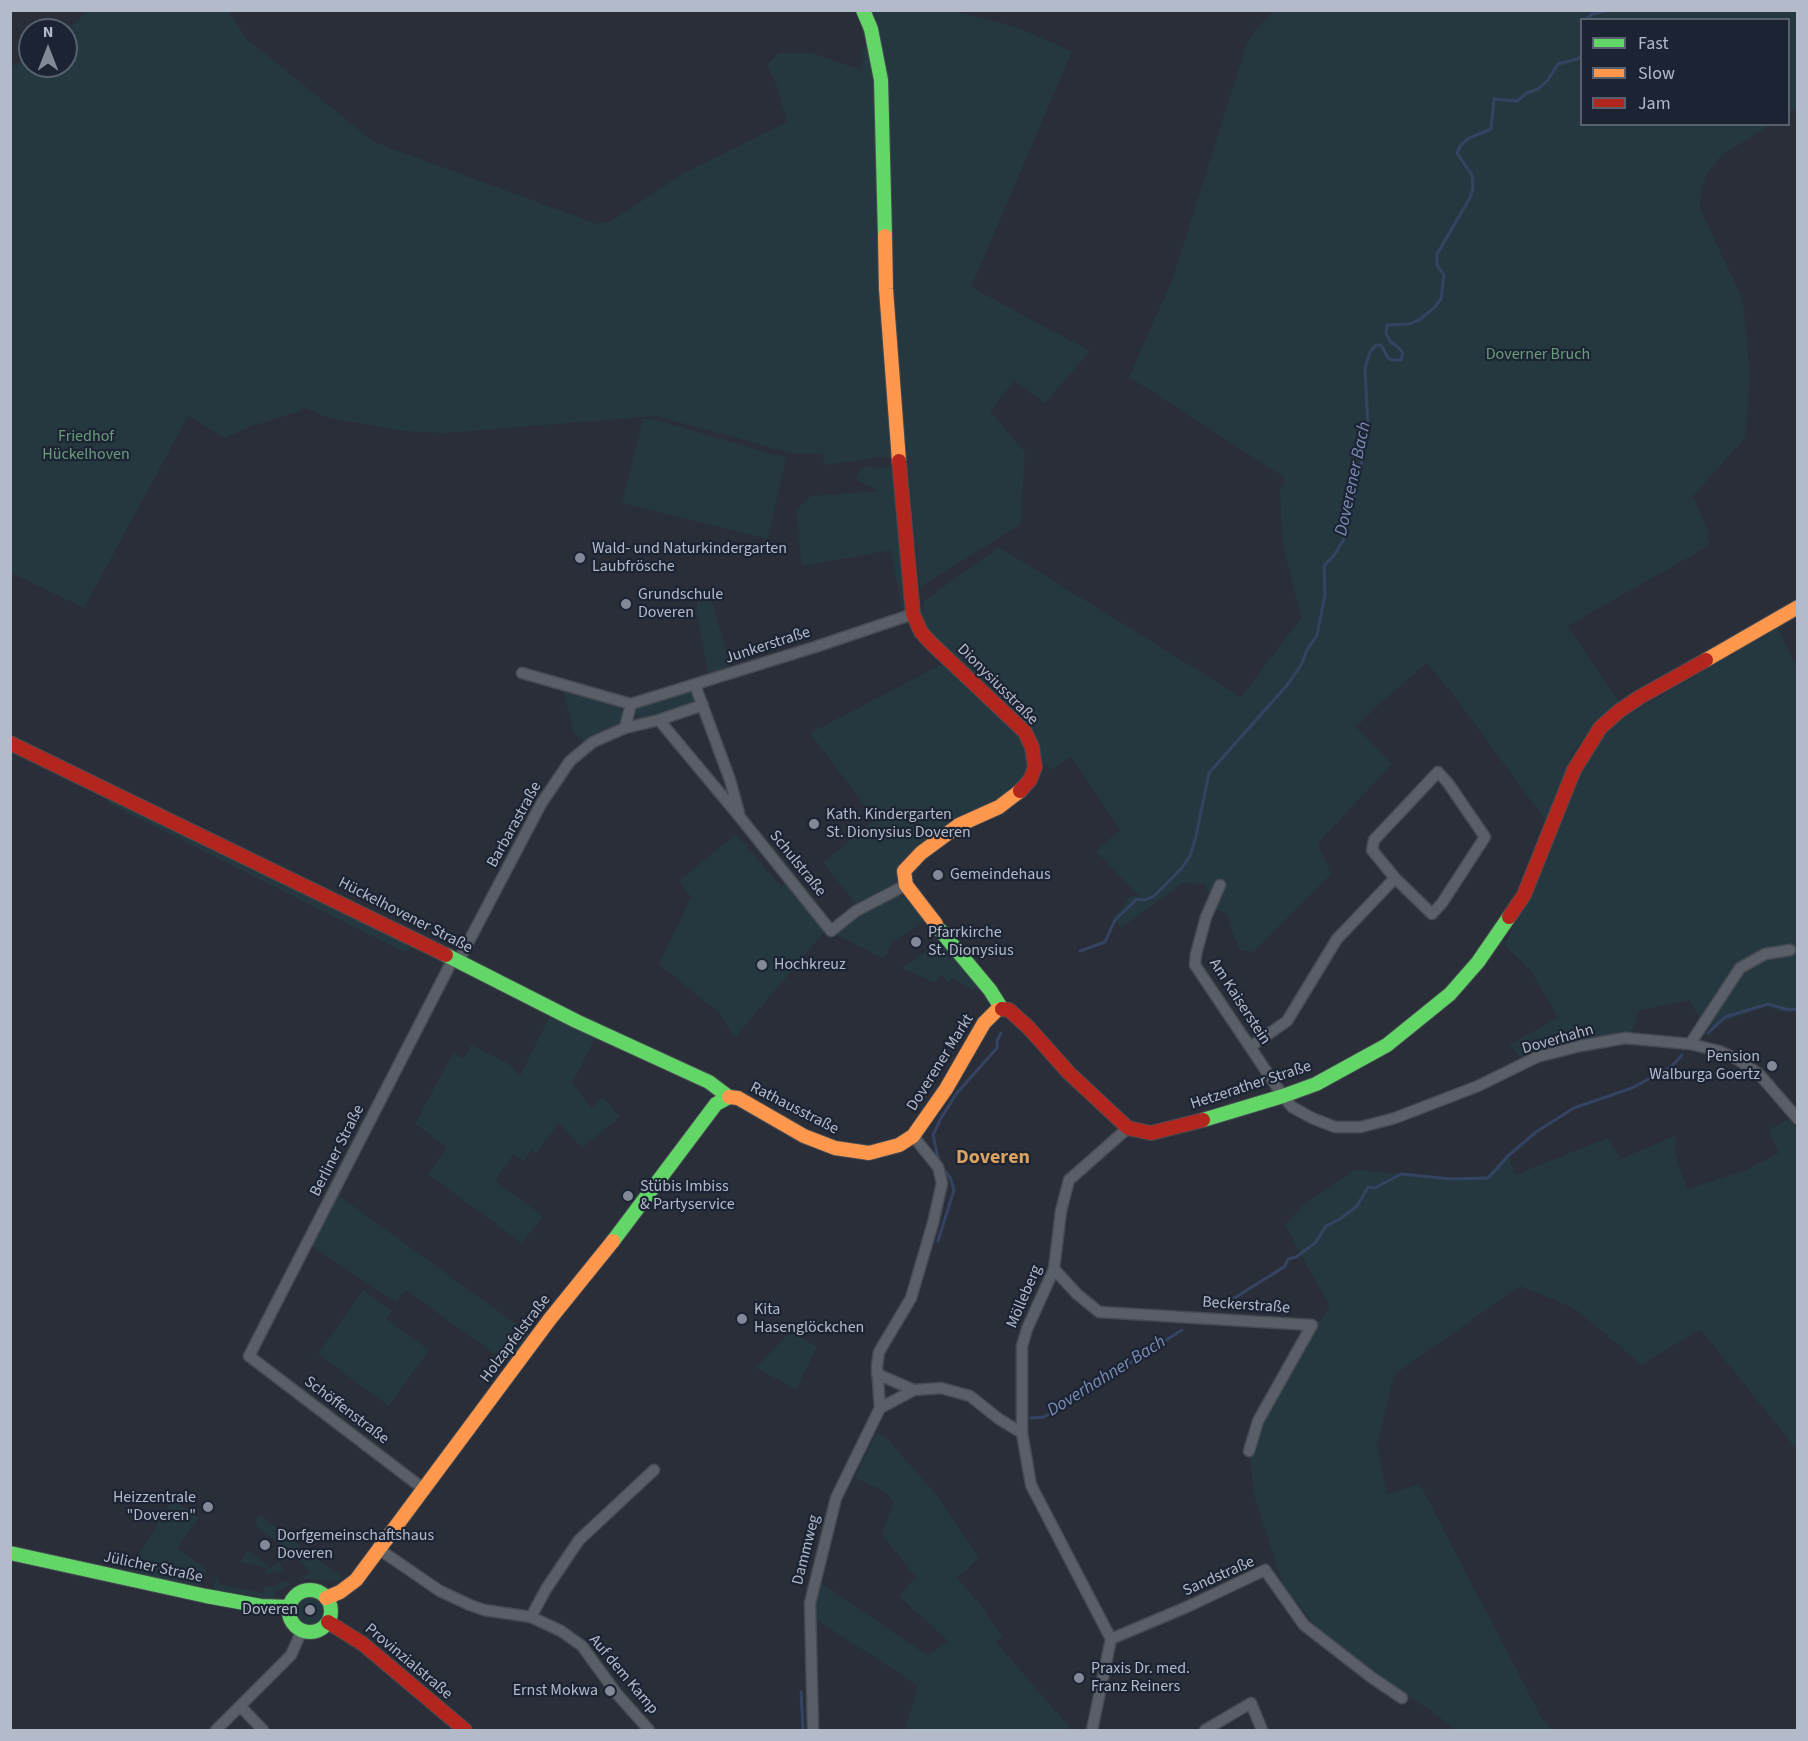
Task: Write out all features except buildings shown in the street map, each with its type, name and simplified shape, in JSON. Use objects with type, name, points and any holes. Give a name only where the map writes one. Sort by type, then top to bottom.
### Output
[{"type":"street","name":"Dionysiusstraße","points":[[863,10],[871,29],[881,80],[886,289],[896,432],[913,614],[921,632],[930,642],[1025,732],[1035,760],[1030,780],[1015,796],[999,807],[960,825],[921,853],[904,870],[906,885]]},
{"type":"street","name":"Hetzerather Straße","points":[[1128,1128],[1151,1133],[1283,1096],[1316,1084],[1387,1045],[1414,1025],[1450,994],[1478,962],[1524,895],[1583,753],[1600,728],[1640,697],[1797,607]]},
{"type":"street","name":"Junkerstraße","points":[[631,704],[913,614]]},
{"type":"street","points":[[522,673],[631,704],[625,728]]},
{"type":"street","name":"Schulstraße","points":[[695,685],[730,780],[740,816]]},
{"type":"street","name":"Barbarastraße","points":[[456,960],[541,804],[570,761],[592,742],[625,728],[703,705]]},
{"type":"street","name":"Schulstraße","points":[[658,720],[740,816],[831,931],[856,910],[906,885]]},
{"type":"street","name":"Hückelhovener Straße","points":[[10,743],[290,876],[576,1021],[709,1082],[729,1097]]},
{"type":"street","points":[[1438,772],[1485,837],[1442,903],[1432,914],[1395,878],[1372,850],[1374,840],[1438,772]]},
{"type":"street","points":[[1250,1047],[1287,1021],[1337,939],[1395,878]]},
{"type":"street","points":[[906,885],[990,990],[1002,1009],[1009,1010],[1028,1027],[1070,1073],[1128,1128]]},
{"type":"street","name":"Am Kaiserstein","points":[[1220,885],[1206,917],[1195,965],[1283,1096]]},
{"type":"street","points":[[1690,1044],[1740,969],[1764,954],[1790,950]]},
{"type":"street","name":"Berliner Straße","points":[[249,1356],[456,960]]},
{"type":"street","name":"Doverener Markt","points":[[877,1374],[879,1352],[911,1298],[942,1183],[938,1167],[913,1136],[946,1089],[984,1023],[1002,1009]]},
{"type":"street","name":"Doverhahn","points":[[1283,1096],[1292,1107],[1312,1118],[1335,1127],[1361,1127],[1395,1118],[1478,1086],[1538,1058],[1569,1049],[1625,1038],[1690,1044],[1719,1051],[1759,1074],[1797,1119]]},
{"type":"street","name":"Rathausstraße","points":[[729,1097],[738,1098],[804,1136],[835,1148],[869,1153],[899,1145],[913,1136]]},
{"type":"street","name":"Holzapfelstraße","points":[[326,1598],[340,1592],[356,1580],[550,1319],[606,1250],[716,1104],[729,1097]]},
{"type":"street","name":"Mölleberg","points":[[1111,1639],[1031,1485],[1022,1433],[1022,1346],[1027,1329],[1054,1269],[1061,1211],[1069,1180],[1128,1128]]},
{"type":"street","name":"Beckerstraße","points":[[1054,1269],[1077,1294],[1099,1312],[1312,1325],[1258,1420],[1249,1451]]},
{"type":"street","name":"Schöffenstraße","points":[[249,1356],[425,1490]]},
{"type":"street","points":[[914,1390],[877,1374],[880,1408],[914,1390],[941,1388],[970,1396],[999,1419],[1022,1433]]},
{"type":"street","name":"Dammweg","points":[[813,1731],[810,1603],[836,1498],[880,1408]]},
{"type":"street","points":[[531,1617],[546,1589],[579,1540],[654,1470]]},
{"type":"street","name":"Auf dem Kamp","points":[[380,1550],[440,1591],[470,1605],[484,1610],[531,1617],[561,1631],[582,1646],[617,1694],[649,1731]]},
{"type":"street","name":"Jülicher Straße","points":[[10,1553],[206,1596],[261,1606],[290,1608]]},
{"type":"street","name":"Sandstraße","points":[[1111,1639],[1265,1570],[1304,1625],[1402,1698]]},
{"type":"street","points":[[308,1590],[315,1591],[326,1598],[331,1610],[328,1622],[319,1629],[302,1630],[292,1620],[290,1608],[294,1597],[308,1590]]},
{"type":"street","name":"Provinzialstraße","points":[[328,1622],[363,1644],[465,1731]]},
{"type":"street","points":[[216,1731],[291,1655],[302,1630]]},
{"type":"street","points":[[1092,1731],[1111,1639]]},
{"type":"street","points":[[1205,1731],[1251,1703],[1262,1731]]},
{"type":"street","points":[[240,1706],[263,1731]]},
{"type":"green space","name":"Friedhof Hückelhoven","points":[[87,11],[228,11],[247,39],[374,142],[597,224],[610,222],[686,172],[787,122],[777,86],[767,64],[779,53],[811,53],[861,70],[864,47],[868,47],[855,11],[859,11],[865,27],[876,81],[907,612],[902,608],[891,550],[802,566],[796,510],[811,496],[880,491],[856,480],[858,473],[864,467],[892,468],[892,458],[879,457],[825,465],[822,454],[791,453],[657,416],[443,433],[404,431],[330,418],[303,408],[225,438],[188,416],[84,608],[11,573],[10,67],[18,63],[18,78],[78,78],[78,20]]},
{"type":"green space","points":[[869,11],[954,11],[1013,26],[1072,51],[971,287],[1090,351],[1045,403],[1014,381],[990,411],[1025,452],[1021,524],[920,587],[890,286],[888,232]]},
{"type":"green space","name":"Doverner Bruch","points":[[1274,11],[1797,11],[1797,108],[1790,112],[1790,18],[1580,18],[1580,126],[1767,126],[1720,157],[1706,176],[1701,191],[1700,208],[1743,301],[1750,377],[1745,438],[1693,496],[1709,534],[1707,536],[1710,545],[1568,626],[1619,702],[1589,729],[1572,754],[1548,824],[1455,697],[1427,663],[1376,707],[1356,727],[1392,764],[1318,843],[1331,874],[1253,952],[1239,950],[1226,913],[1212,908],[1216,886],[1209,896],[1205,884],[1183,883],[1121,928],[1112,917],[1123,908],[1130,896],[1141,897],[1096,851],[1120,830],[1071,757],[1050,770],[925,629],[920,615],[925,600],[999,547],[1241,697],[1301,618],[1282,540],[1280,489],[1284,484],[1284,477],[1129,377],[1173,278],[1245,49],[1254,31]]},
{"type":"green space","points":[[643,419],[653,419],[786,458],[768,539],[622,503]]},
{"type":"green space","points":[[708,589],[731,667],[708,674],[696,609],[699,596]]},
{"type":"green space","points":[[1778,628],[1797,668],[1797,1010],[1781,1012],[1767,1006],[1724,1022],[1715,1029],[1701,1021],[1690,1001],[1639,1010],[1632,1033],[1565,1045],[1522,1059],[1509,1045],[1558,1018],[1531,971],[1504,945],[1528,898],[1583,762],[1608,727]]},
{"type":"green space","points":[[944,663],[1023,736],[1032,761],[1026,777],[1000,802],[960,820],[899,885],[858,906],[823,863],[875,819],[810,733]]},
{"type":"green space","points":[[563,689],[619,706],[623,713],[621,721],[587,743],[582,741],[574,734]]},
{"type":"green space","points":[[691,693],[694,697],[692,704],[644,719],[637,717],[636,712],[639,708]]},
{"type":"green space","points":[[107,798],[411,945],[406,953],[108,803]]},
{"type":"green space","points":[[736,834],[781,887],[785,883],[824,932],[735,1038],[719,1013],[659,964],[691,897],[679,881]]},
{"type":"green space","points":[[898,895],[913,901],[927,919],[893,942],[884,959],[833,933],[864,912]]},
{"type":"green space","points":[[941,940],[982,991],[975,988],[974,990],[951,978],[948,983],[942,975],[935,983],[901,968]]},
{"type":"green space","points":[[551,1014],[596,1036],[572,1083],[592,1108],[603,1097],[620,1117],[582,1148],[559,1123],[536,1153],[531,1150],[524,1161],[513,1155],[495,1181],[543,1216],[522,1243],[428,1174],[447,1147],[415,1124],[453,1053],[464,1059],[471,1045],[509,1064],[520,1076]]},
{"type":"green space","points":[[1790,1118],[1798,1131],[1797,1450],[1700,1329],[1642,1365],[1574,1308],[1520,1286],[1394,1375],[1377,1446],[1387,1494],[1420,1484],[1542,1719],[1553,1730],[1453,1730],[1449,1724],[1326,1637],[1284,1588],[1254,1495],[1249,1451],[1301,1344],[1330,1307],[1285,1225],[1304,1204],[1354,1170],[1452,1178],[1487,1176],[1508,1153],[1515,1175],[1607,1138],[1621,1159],[1676,1135],[1675,1154],[1687,1189],[1742,1172],[1779,1153],[1768,1130]]},
{"type":"green space","points":[[338,1195],[530,1334],[508,1364],[406,1290],[396,1302],[312,1246]]},
{"type":"green space","points":[[363,1290],[392,1311],[387,1319],[429,1350],[389,1406],[318,1354]]},
{"type":"green space","points":[[791,1331],[817,1347],[796,1389],[756,1368]]},
{"type":"green space","points":[[877,1432],[889,1441],[940,1499],[979,1558],[957,1578],[987,1612],[986,1614],[1003,1636],[996,1642],[1072,1730],[905,1730],[918,1686],[814,1618],[820,1582],[928,1656],[948,1641],[899,1596],[916,1577],[882,1535],[893,1503],[886,1492],[855,1478]]},
{"type":"green space","points":[[173,1499],[199,1518],[177,1548],[206,1569],[203,1583],[197,1589],[127,1574]]},
{"type":"green space","points":[[260,1515],[343,1577],[336,1582],[304,1579],[302,1576],[311,1573],[297,1559],[282,1561],[277,1554],[282,1546],[259,1529],[255,1522]]},
{"type":"green space","points":[[248,1551],[271,1568],[279,1560],[283,1570],[266,1575],[267,1568],[240,1562]]},
{"type":"green space","points":[[216,1577],[219,1578],[219,1584],[261,1593],[265,1587],[284,1581],[291,1584],[277,1591],[274,1599],[259,1599],[216,1591],[214,1586]]},
{"type":"green space","points":[[310,1596],[320,1600],[324,1610],[320,1620],[310,1624],[300,1620],[296,1610],[300,1600]]},
{"type":"waterway","name":"Doverener Bach","points":[[1587,18],[1592,14],[1609,10]]},
{"type":"waterway","name":"Doverener Bach","points":[[1080,951],[1105,942],[1115,920],[1137,899],[1144,900],[1153,897],[1181,869],[1190,856],[1196,836],[1209,773],[1288,684],[1317,635],[1325,595],[1324,566],[1344,539],[1345,522],[1356,492],[1368,427],[1365,368],[1370,352],[1376,345],[1381,345],[1388,358],[1401,360],[1403,353],[1390,341],[1386,334],[1387,325],[1409,324],[1419,320],[1441,299],[1444,275],[1437,265],[1437,254],[1470,198],[1473,188],[1472,175],[1457,153],[1461,145],[1469,138],[1491,129],[1494,99],[1517,101],[1547,81],[1558,64],[1580,57]]},
{"type":"waterway","name":"Doverhahner Bach","points":[[1708,1033],[1725,1017],[1768,1004],[1789,1010],[1798,1009]]},
{"type":"waterway","name":"Doverener Bach","points":[[939,1162],[933,1135],[941,1118],[957,1093],[997,1048],[997,1041],[1001,1033]]},
{"type":"waterway","name":"Doverhahner Bach","points":[[1220,1307],[1285,1266],[1288,1259],[1296,1257],[1315,1243],[1326,1226],[1357,1206],[1368,1187],[1375,1188],[1401,1174],[1452,1179],[1488,1178],[1508,1156],[1536,1132],[1574,1108],[1632,1088],[1671,1067],[1682,1055]]},
{"type":"waterway","name":"Doverener Bach","points":[[938,1241],[954,1190],[950,1177],[942,1168]]},
{"type":"waterway","name":"Doverhahner Bach","points":[[1031,1418],[1044,1417],[1182,1330]]},
{"type":"waterway","name":"Doverener Bach","points":[[801,1692],[803,1730]]},
{"type":"traffic: fast","points":[[863,10],[871,29],[881,80],[885,236]]},
{"type":"traffic: fast","points":[[1203,1120],[1316,1084],[1387,1045],[1450,994],[1478,962],[1509,917]]},
{"type":"traffic: fast","points":[[940,930],[990,990],[1002,1009]]},
{"type":"traffic: fast","points":[[446,955],[576,1021],[709,1082],[729,1097]]},
{"type":"traffic: fast","points":[[613,1241],[716,1104],[729,1097]]},
{"type":"traffic: fast","points":[[10,1553],[206,1596],[261,1606],[290,1607]]},
{"type":"traffic: fast","points":[[310,1590],[325,1596],[331,1611],[325,1626],[310,1632],[295,1626],[289,1611],[295,1596],[310,1590]]},
{"type":"traffic: slow","points":[[885,236],[886,289],[899,461]]},
{"type":"traffic: slow","points":[[1706,660],[1798,607]]},
{"type":"traffic: slow","points":[[936,924],[906,885],[904,871],[921,853],[959,825],[999,807],[1020,791]]},
{"type":"traffic: slow","points":[[729,1097],[738,1098],[804,1136],[835,1148],[869,1153],[899,1145],[913,1136],[946,1089],[984,1023],[997,1010],[1002,1009]]},
{"type":"traffic: slow","points":[[326,1598],[340,1592],[356,1580],[550,1319],[613,1241]]},
{"type":"traffic: jam","points":[[899,461],[913,614],[921,632],[930,642],[1025,732],[1032,747],[1035,767],[1030,780],[1020,791]]},
{"type":"traffic: jam","points":[[1509,917],[1524,895],[1574,770],[1600,728],[1640,697],[1706,660]]},
{"type":"traffic: jam","points":[[10,743],[446,955]]},
{"type":"traffic: jam","points":[[1002,1009],[1009,1010],[1028,1027],[1069,1073],[1128,1128],[1151,1133],[1203,1120]]},
{"type":"traffic: jam","points":[[328,1622],[363,1644],[465,1730]]},
{"type":"place","name":"Wald- und Naturkindergarten Laubfrösche","points":[[580,558]]},
{"type":"place","name":"Grundschule Doveren","points":[[626,604]]},
{"type":"place","name":"Kath. Kindergarten St. Dionysius Doveren","points":[[814,824]]},
{"type":"place","name":"Gemeindehaus","points":[[938,875]]},
{"type":"place","name":"Pfarrkirche St. Dionysius","points":[[916,942]]},
{"type":"place","name":"Hochkreuz","points":[[762,965]]},
{"type":"place","name":"Pension Walburga Goertz","points":[[1772,1066]]},
{"type":"place","name":"Stübis Imbiss & Partyservice","points":[[628,1196]]},
{"type":"place","name":"Kita Hasenglöckchen","points":[[742,1319]]},
{"type":"place","name":"Heizzentrale \"Doveren\"","points":[[208,1507]]},
{"type":"place","name":"Dorfgemeinschaftshaus Doveren","points":[[265,1545]]},
{"type":"place","name":"Doveren","points":[[310,1610]]},
{"type":"place","name":"Praxis Dr. med. Franz Reiners","points":[[1079,1678]]},
{"type":"place","name":"Ernst Mokwa","points":[[610,1691]]},
{"type":"district","name":"Doveren","points":[[993,1159]]}]
